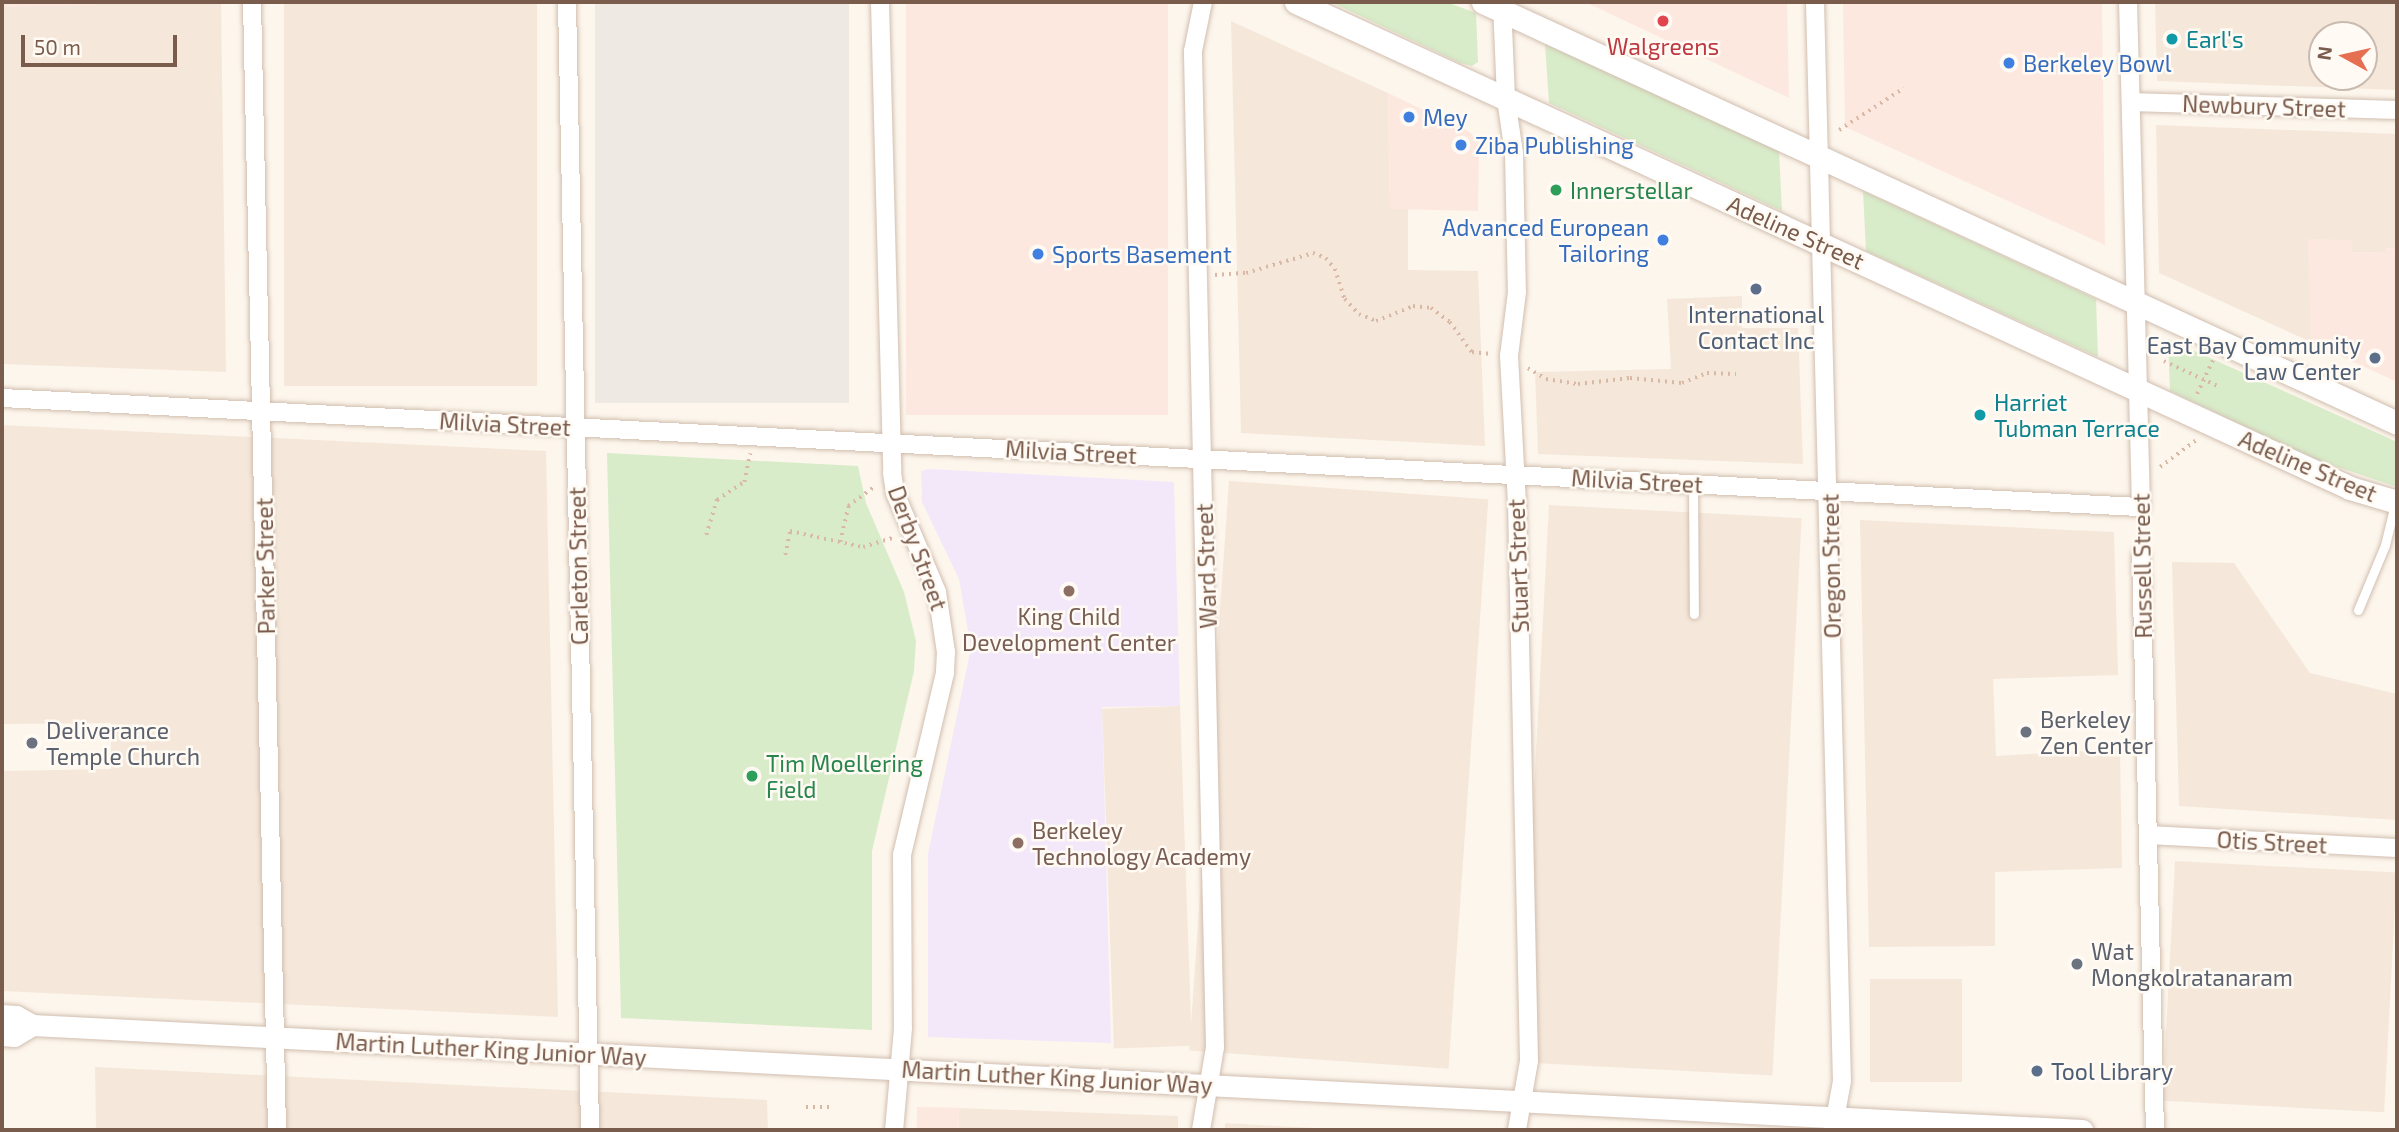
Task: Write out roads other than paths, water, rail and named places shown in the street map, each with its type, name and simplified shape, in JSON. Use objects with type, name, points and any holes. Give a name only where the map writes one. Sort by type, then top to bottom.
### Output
[{"type":"main road","name":"Adeline Street","points":[[1296,2],[2350,488],[2397,502]]},
{"type":"main road","points":[[1496,4],[2397,423]]},
{"type":"street","name":"Parker Street","points":[[252,2],[277,1130]]},
{"type":"street","name":"Carleton Street","points":[[567,2],[590,1130]]},
{"type":"street","name":"Derby Street","points":[[880,2],[889,442],[892,474],[894,493],[937,592],[946,652],[945,673],[902,855],[903,1028],[894,1130]]},
{"type":"street","name":"Ward Street","points":[[1200,1130],[1215,1047],[1193,51],[1203,2]]},
{"type":"street","name":"Oregon Street","points":[[1815,2],[1830,492],[1842,1081],[1834,1125]]},
{"type":"street","name":"Russell Street","points":[[2128,2],[2140,498]]},
{"type":"street","name":"Stuart Street","points":[[1496,4],[1506,99],[1514,145],[1517,292],[1508,356],[1514,474],[1529,1061],[1517,1130]]},
{"type":"street","name":"Newbury Street","points":[[2131,102],[2397,110]]},
{"type":"street","name":"Milvia Street","points":[[2,398],[750,434],[1830,492],[2140,498]]},
{"type":"street","name":"Russell Street","points":[[2141,555],[2155,1130]]},
{"type":"street","name":"Otis Street","points":[[2148,835],[2397,848]]},
{"type":"street","name":"Martin Luther King Junior Way","points":[[2,1015],[16,1016],[32,1025],[1522,1102],[1834,1125],[2082,1130]]},
{"type":"street","name":"Martin Luther King Junior Way","points":[[2,1035],[14,1036],[32,1025]]},
{"type":"lane","points":[[1693,484],[1694,614]]},
{"type":"lane","points":[[2358,610],[2385,545],[2397,502]]},
{"type":"place","name":"Walgreens","points":[[1663,21]]},
{"type":"place","name":"Earl's","points":[[2172,39]]},
{"type":"place","name":"Berkeley Bowl","points":[[2009,63]]},
{"type":"place","name":"Mey","points":[[1409,117]]},
{"type":"place","name":"Ziba Publishing","points":[[1461,145]]},
{"type":"place","name":"Innerstellar","points":[[1556,190]]},
{"type":"place","name":"Advanced European Tailoring","points":[[1663,240]]},
{"type":"place","name":"Sports Basement","points":[[1038,254]]},
{"type":"place","name":"International Contact Inc","points":[[1756,289]]},
{"type":"place","name":"East Bay Community Law Center","points":[[2375,358]]},
{"type":"place","name":"Harriet Tubman Terrace","points":[[1980,415]]},
{"type":"place","name":"King Child Development Center","points":[[1069,591]]},
{"type":"place","name":"Berkeley Zen Center","points":[[2026,732]]},
{"type":"place","name":"Deliverance Temple Church","points":[[32,743]]},
{"type":"place","name":"Tim Moellering Field","points":[[752,776]]},
{"type":"place","name":"Berkeley Technology Academy","points":[[1018,843]]},
{"type":"place","name":"Wat Mongkolratanaram","points":[[2077,964]]},
{"type":"place","name":"Tool Library","points":[[2037,1071]]}]
